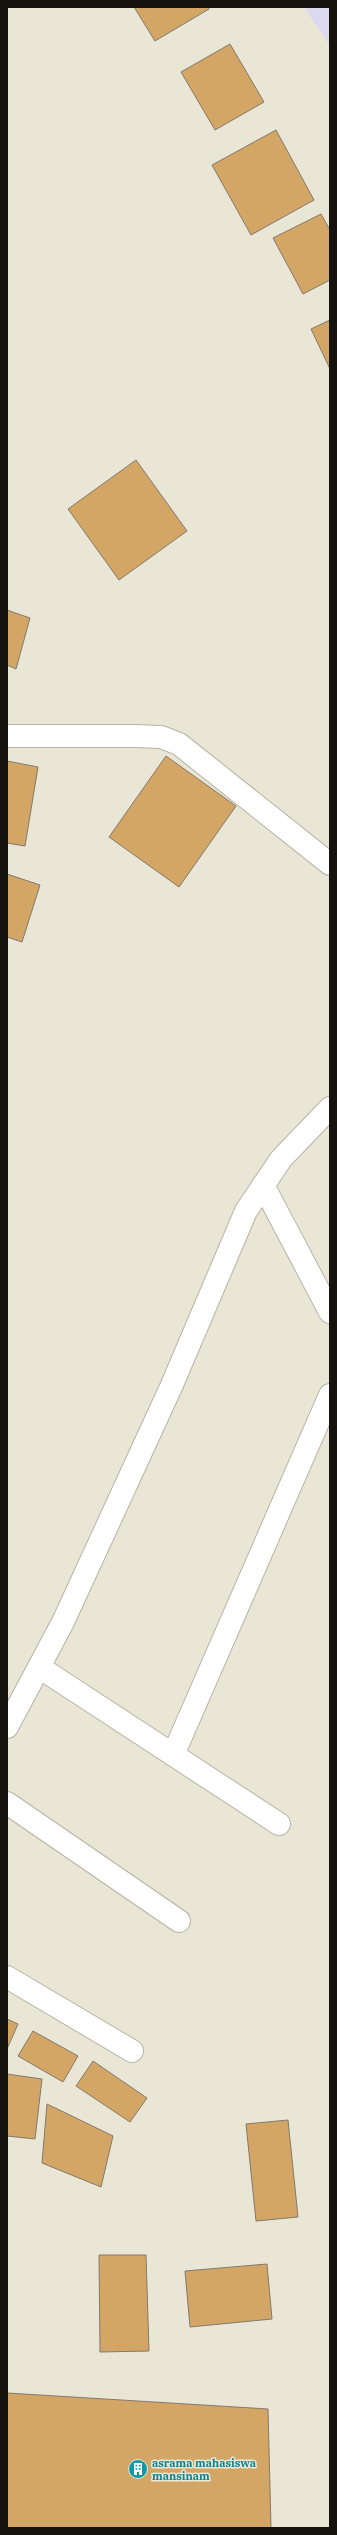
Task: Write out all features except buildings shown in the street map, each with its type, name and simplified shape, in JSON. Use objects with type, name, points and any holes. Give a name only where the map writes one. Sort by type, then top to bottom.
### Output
[{"type":"street","points":[[7,736],[161,737],[179,744],[330,864]]},
{"type":"street","points":[[7,1727],[63,1622],[172,1387],[246,1212],[263,1184],[281,1159],[330,1108]]},
{"type":"street","points":[[263,1184],[330,1312]]},
{"type":"street","points":[[173,1755],[330,1395]]},
{"type":"street","points":[[39,1667],[279,1824]]},
{"type":"street","points":[[7,1803],[179,1921]]},
{"type":"street","points":[[7,1977],[132,2051]]},
{"type":"shaded area","points":[[304,7],[330,7],[330,46]]},
{"type":"place","name":"asrama mahasiswa mansinam","points":[[138,2469]]}]
